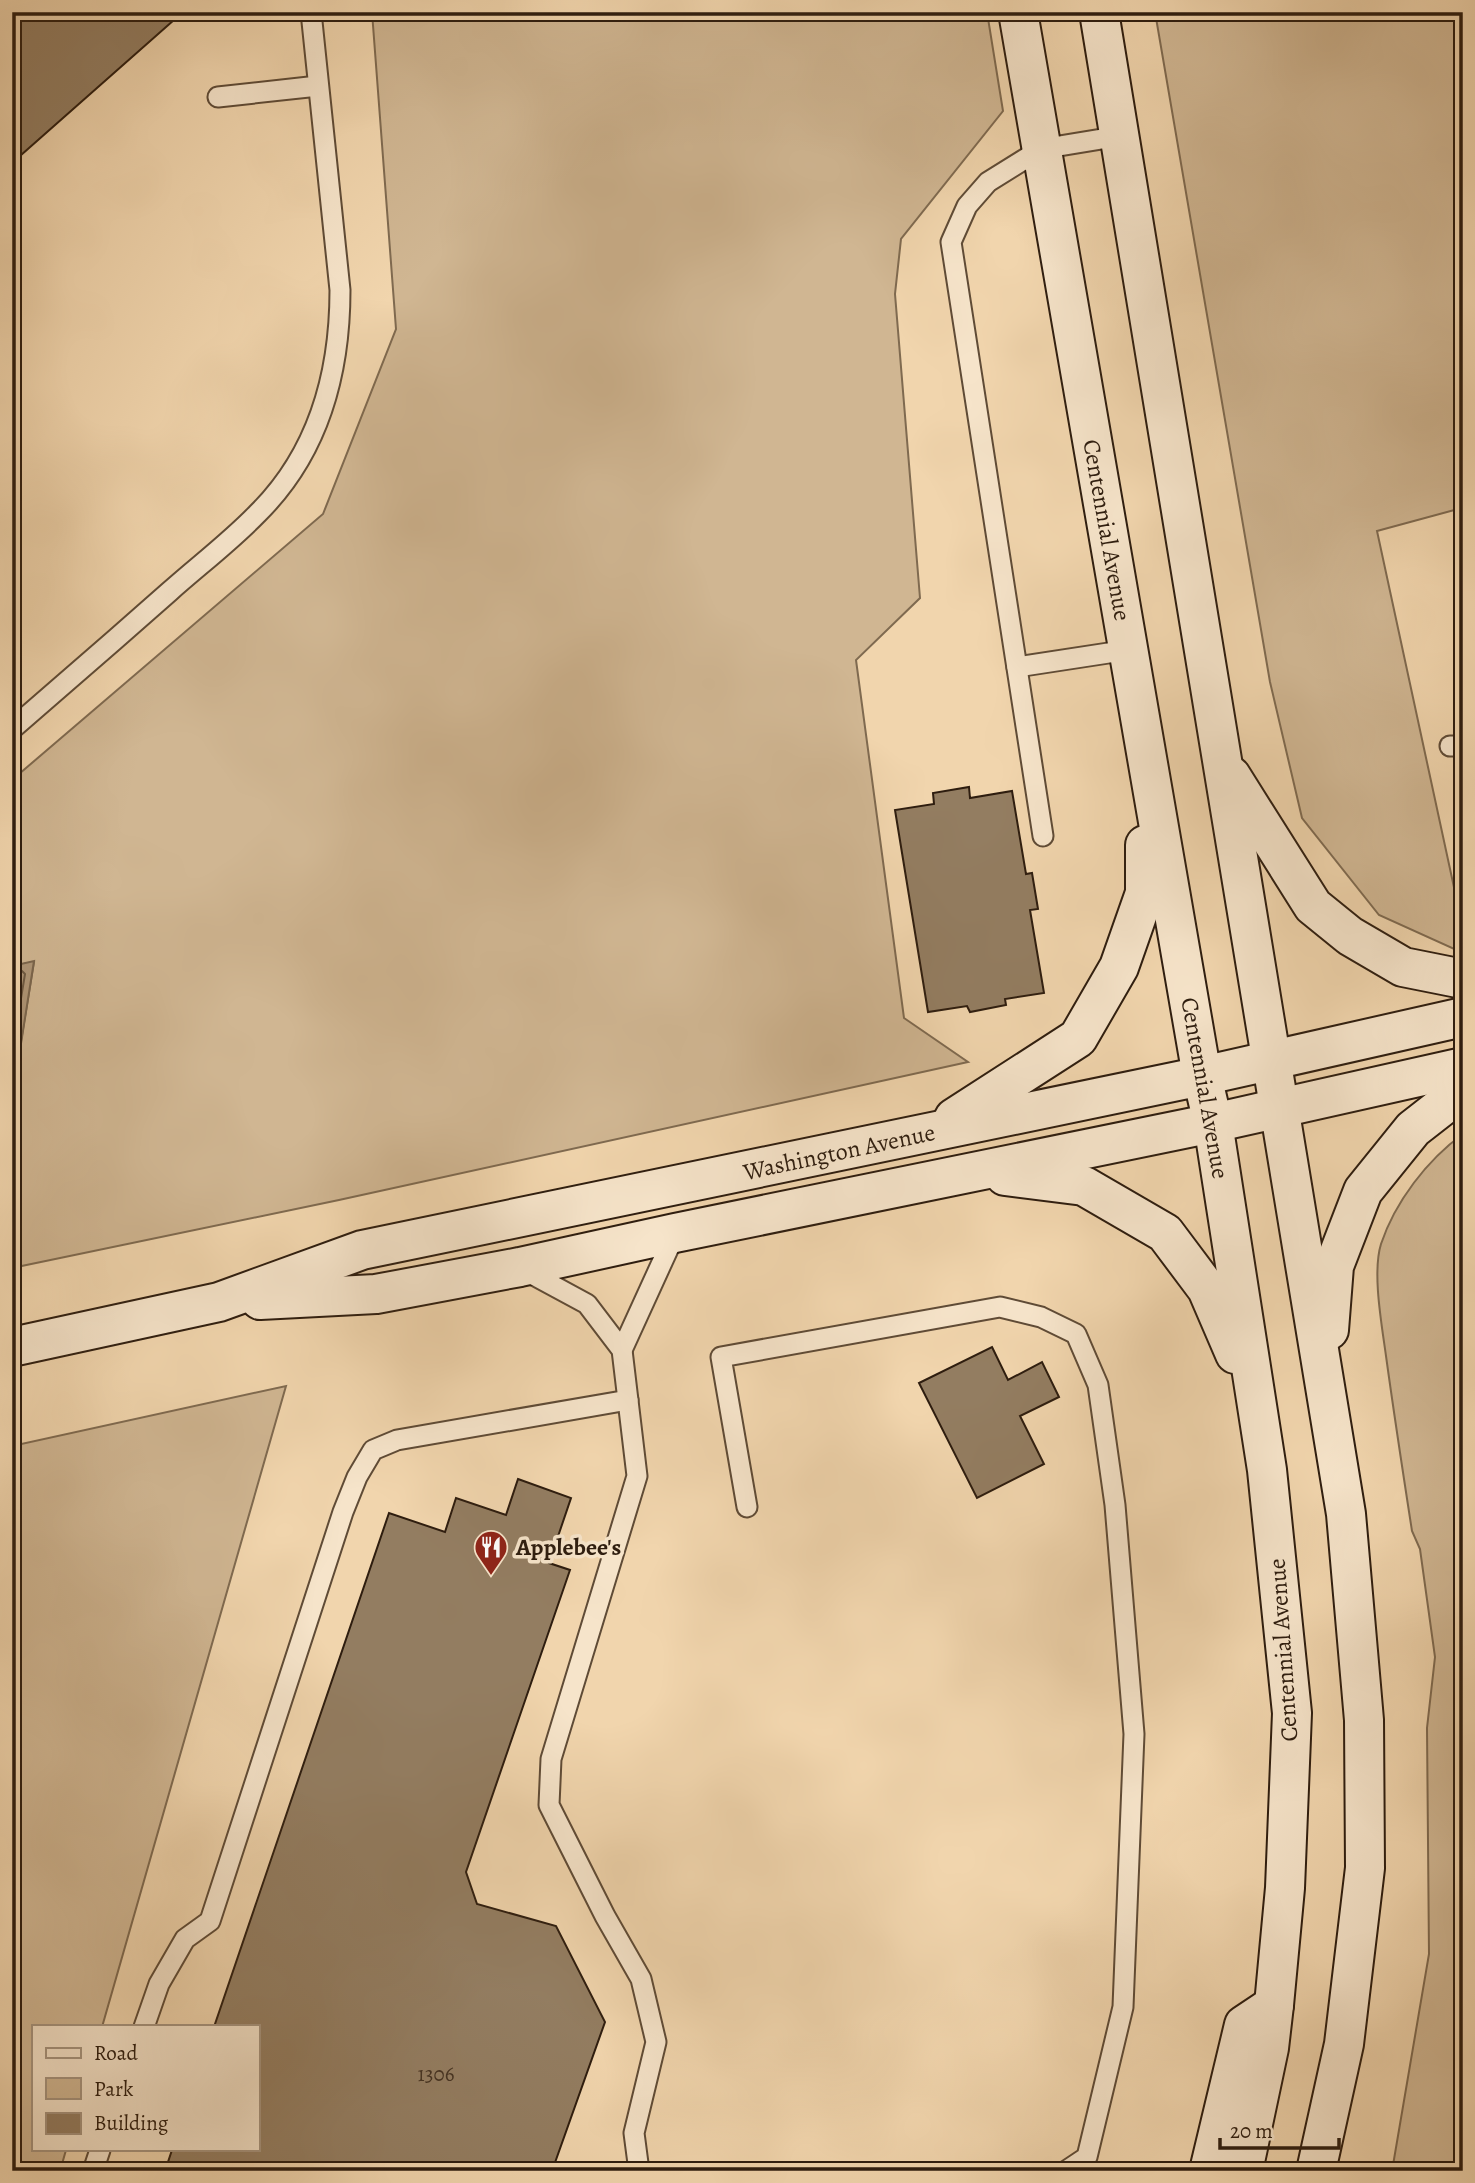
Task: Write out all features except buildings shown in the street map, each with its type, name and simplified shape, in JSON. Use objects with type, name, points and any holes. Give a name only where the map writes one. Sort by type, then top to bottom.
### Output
[{"type":"main road","name":"Centennial Avenue","points":[[1018,12],[1202,1076],[1213,1123],[1267,1470],[1292,1713],[1285,1888],[1274,2005],[1269,2048],[1243,2171]]},
{"type":"main road","points":[[1099,12],[1346,1514],[1364,1720],[1365,1868],[1344,2044],[1316,2171]]},
{"type":"main road","points":[[931,1132],[1078,1038],[1119,967],[1145,893],[1142,728]]},
{"type":"main road","points":[[1222,762],[1313,906],[1350,936],[1404,967],[1463,979]]},
{"type":"main road","name":"Washington Avenue","points":[[12,1347],[219,1302],[362,1250],[1202,1076],[1463,1017]]},
{"type":"main road","name":"Washington Avenue","points":[[219,1302],[376,1294],[520,1267],[1213,1123],[1463,1067]]},
{"type":"main road","points":[[1325,1388],[1334,1266],[1363,1191],[1413,1129],[1463,1090]]},
{"type":"main road","points":[[972,1172],[1084,1186],[1165,1233],[1207,1289],[1258,1408]]},
{"type":"main road","points":[[1209,2171],[1244,2025],[1274,2005]]},
{"type":"lane","points":[[12,729],[257,514],[296,465],[310,437],[331,383],[340,322],[340,290],[311,12]]},
{"type":"lane","points":[[218,97],[318,86]]},
{"type":"lane","points":[[1043,836],[951,242],[967,206],[988,181],[1041,149],[1119,136]]},
{"type":"lane","points":[[1017,667],[1128,650]]},
{"type":"lane","points":[[622,1350],[676,1233]]},
{"type":"lane","points":[[520,1267],[587,1304],[622,1350],[637,1476],[551,1759],[550,1805],[605,1916],[641,1979],[656,2042],[634,2133],[639,2171]]},
{"type":"lane","points":[[747,1507],[721,1357],[1000,1307],[1041,1317],[1076,1334],[1098,1385],[1115,1505],[1134,1734],[1123,2007],[1087,2157],[1066,2171]]},
{"type":"lane","points":[[145,2025],[159,1984],[186,1939],[210,1921],[343,1512],[357,1477],[373,1450],[397,1440],[628,1400]]},
{"type":"lane","points":[[93,2171],[99,2152]]},
{"type":"green space","points":[[372,12],[987,12],[1003,111],[901,239],[895,294],[920,598],[856,660],[904,1018],[968,1062],[339,1200],[12,1268],[12,1096],[34,962],[12,966],[12,780],[323,514],[396,329]]},
{"type":"green space","points":[[1155,12],[1463,12],[1463,522],[1458,509],[1377,531],[1463,929],[1463,953],[1379,915],[1302,818],[1270,682]]},
{"type":"green space","points":[[1463,1134],[1463,2171],[1392,2171],[1429,1954],[1427,1728],[1435,1657],[1420,1549],[1412,1531],[1380,1315],[1377,1270],[1378,1256],[1387,1228],[1404,1198],[1425,1169]]},
{"type":"green space","points":[[286,1386],[103,2025],[32,2025],[32,2152],[65,2152],[60,2171],[12,2171],[12,1446]]},
{"type":"water","points":[[34,961],[14,1088],[12,1096],[12,966]]},
{"type":"place","name":"Applebee's","points":[[491,1577]]}]
